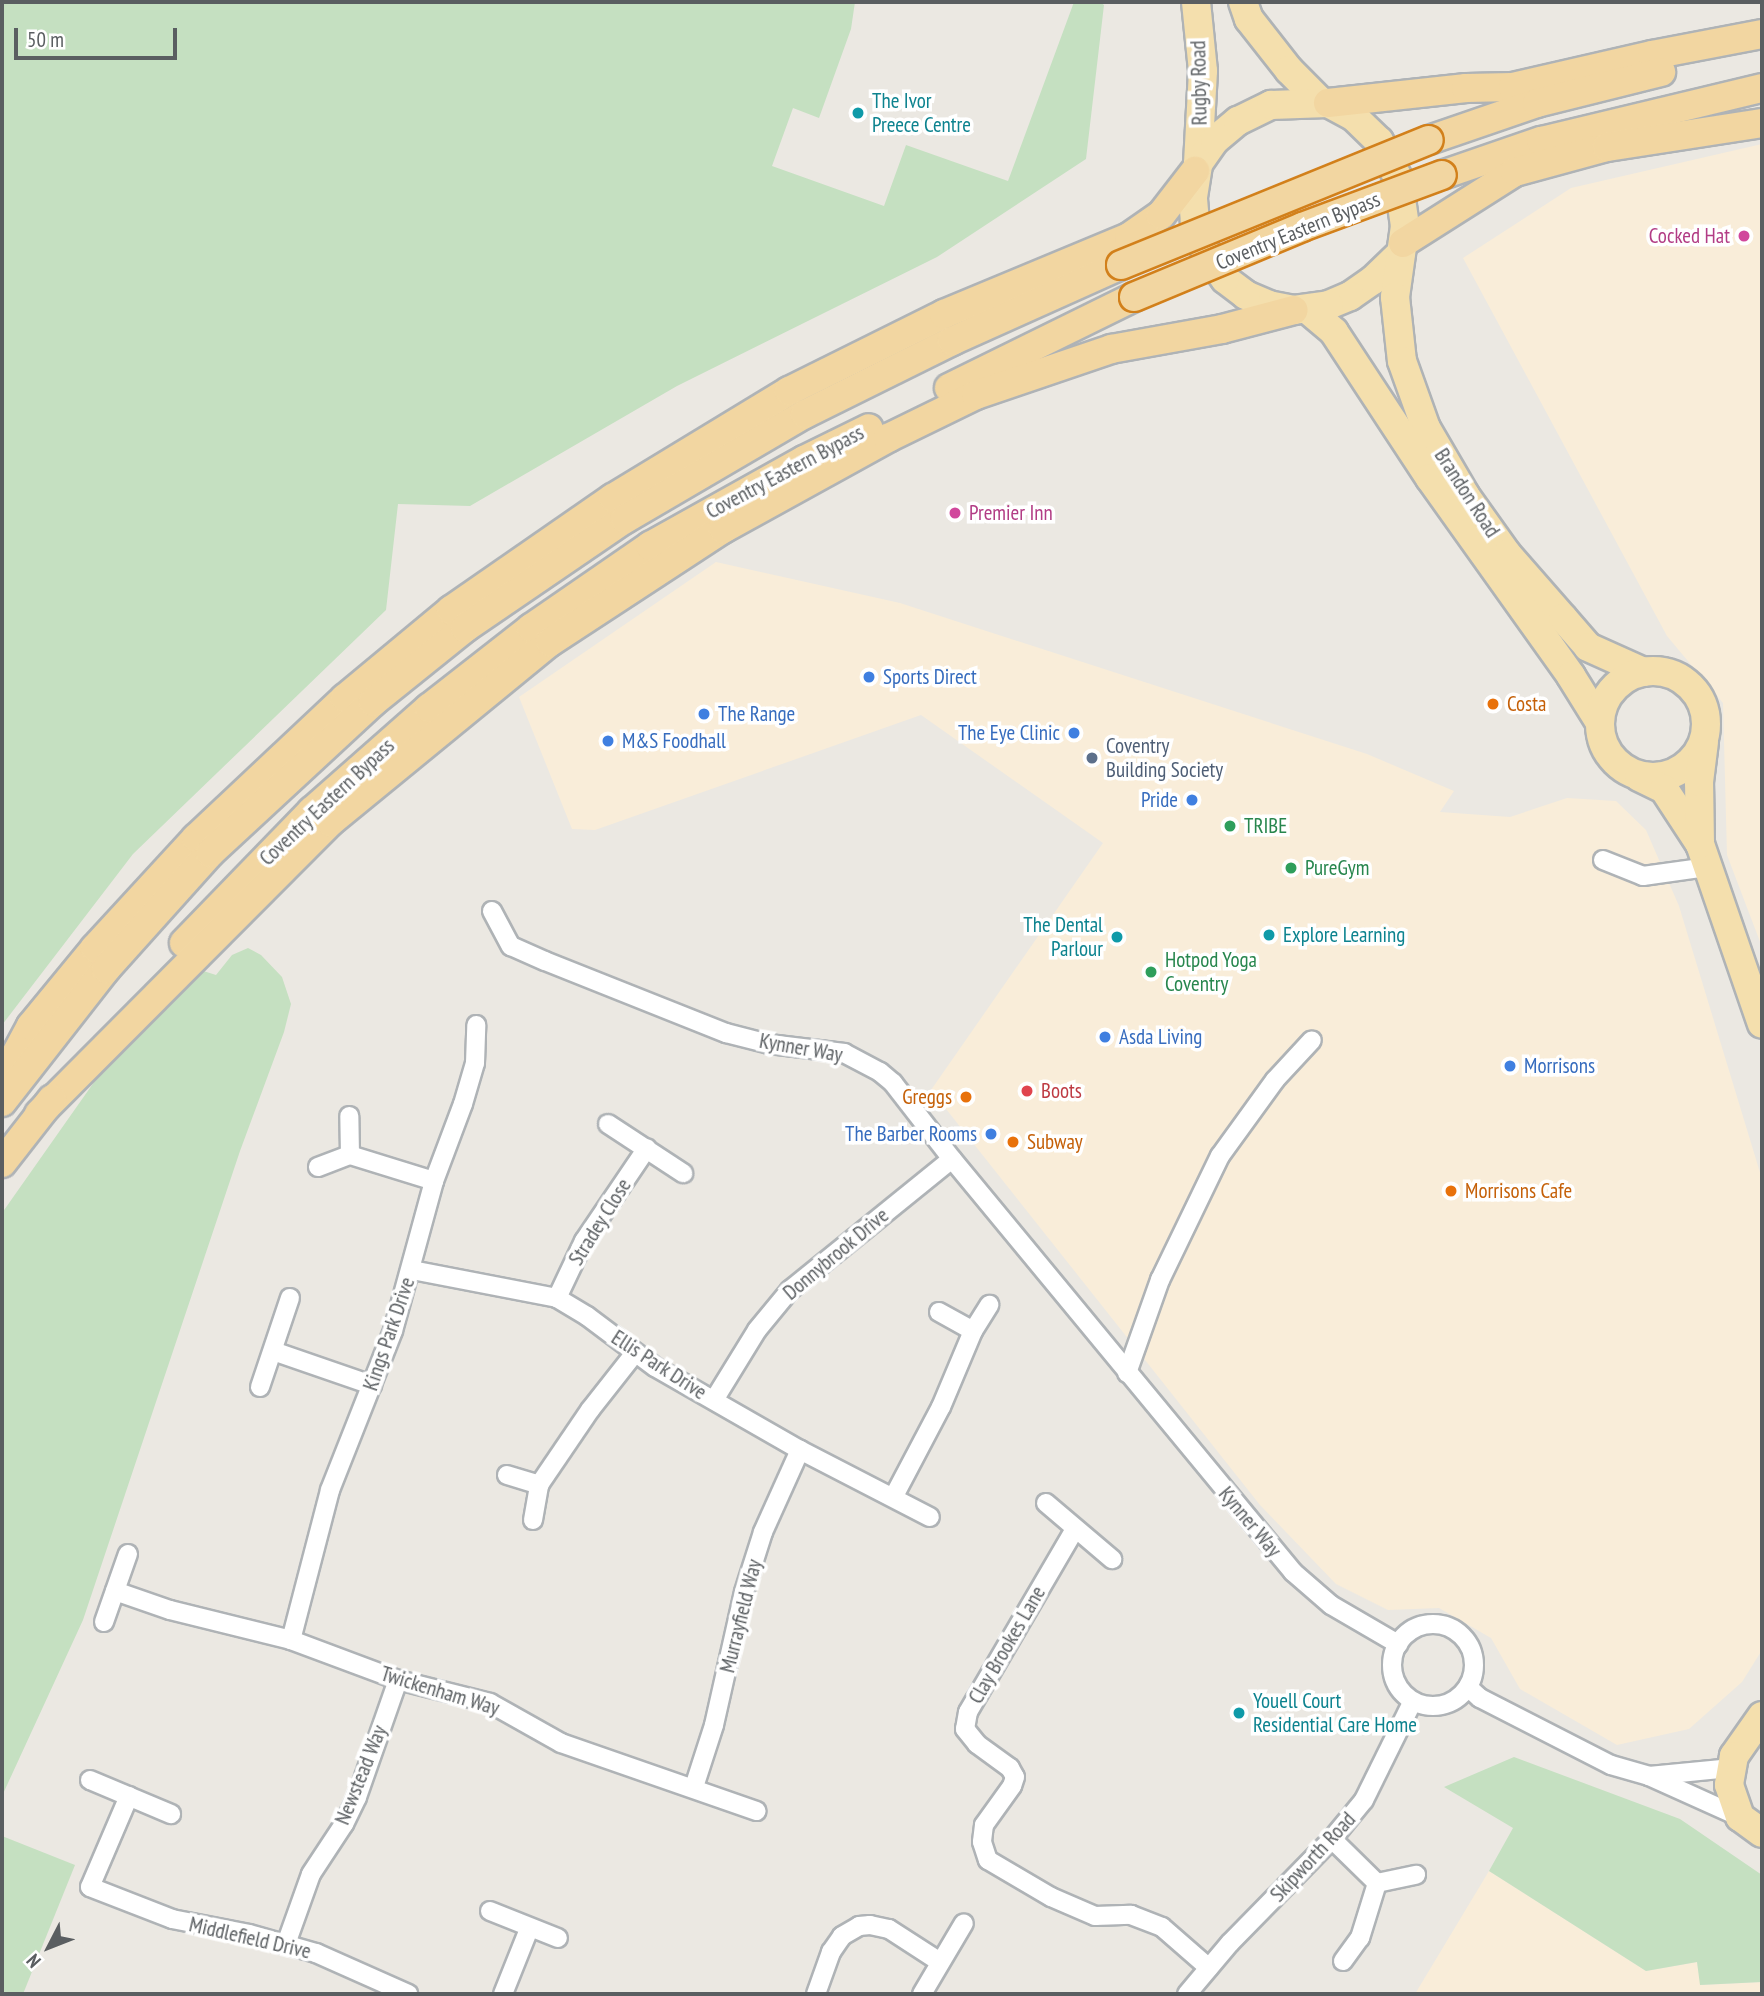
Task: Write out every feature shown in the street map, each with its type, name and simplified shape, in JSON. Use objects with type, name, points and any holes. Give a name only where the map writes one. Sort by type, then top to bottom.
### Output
[{"type":"highway","points":[[1325,102],[1466,88],[1513,87],[1652,55],[1762,34]]},
{"type":"highway","name":"Coventry Eastern Bypass","points":[[2,1102],[106,969],[210,853],[373,702],[465,628],[625,519],[805,414],[952,341],[1121,265],[1429,141],[1537,103],[1762,51]]},
{"type":"highway","name":"Coventry Eastern Bypass","points":[[2,1163],[136,995],[219,904],[312,811],[429,709],[531,628],[650,546],[804,460],[1134,297],[1302,227],[1541,141],[1762,88]]},
{"type":"highway","points":[[1402,248],[1515,172],[1607,147],[1762,123]]},
{"type":"highway","points":[[2,1080],[31,1026],[95,948],[196,838],[345,698],[451,610],[613,498],[789,391],[944,314],[1129,237],[1161,215],[1197,168]]},
{"type":"highway","points":[[39,1114],[330,822],[550,642],[723,529],[888,438],[976,395],[1111,349],[1222,329],[1300,310]]},
{"type":"main road","name":"Rugby Road","points":[[1196,2],[1203,71],[1197,168]]},
{"type":"main road","points":[[1243,2],[1249,19],[1289,70],[1325,102],[1354,117],[1379,141],[1398,178],[1405,226],[1402,248],[1373,280],[1350,296],[1300,310],[1269,305],[1246,295],[1225,279],[1206,253],[1195,222],[1192,197],[1197,168],[1215,140],[1238,121],[1271,105],[1325,102]]},
{"type":"main road","name":"Brandon Road","points":[[1402,248],[1395,297],[1402,361],[1426,428],[1465,495],[1507,554],[1588,647],[1644,671]]},
{"type":"main road","name":"Brandon Road","points":[[1300,310],[1334,332],[1430,478],[1571,676],[1599,721]]},
{"type":"main road","points":[[1704,855],[1699,782],[1706,717],[1696,692],[1676,676],[1644,671],[1626,678],[1611,691],[1602,706],[1600,736],[1610,757],[1635,775],[1664,789],[1704,855],[1762,1024]]},
{"type":"main road","points":[[1635,775],[1656,778],[1677,772],[1693,760],[1704,740]]},
{"type":"main road","points":[[1751,1825],[1729,1785],[1730,1768],[1758,1726]]},
{"type":"street","points":[[1603,860],[1643,876],[1704,855]]},
{"type":"street","name":"Kynner Way","points":[[492,911],[512,946],[609,988],[726,1033],[769,1044],[844,1053],[863,1062],[893,1083],[1127,1373],[1293,1572],[1331,1605],[1398,1644]]},
{"type":"street","name":"Kings Park Drive","points":[[290,1640],[330,1490],[372,1385],[412,1270],[418,1233],[463,1104],[474,1063],[476,1025]]},
{"type":"street","points":[[1127,1373],[1160,1280],[1220,1156],[1275,1080],[1312,1040]]},
{"type":"street","points":[[349,1116],[350,1155]]},
{"type":"street","points":[[608,1124],[683,1172]]},
{"type":"street","name":"Stradey Close","points":[[557,1298],[584,1241],[647,1149]]},
{"type":"street","points":[[317,1167],[350,1155],[435,1181]]},
{"type":"street","name":"Donnybrook Drive","points":[[714,1400],[757,1330],[790,1290],[952,1159]]},
{"type":"street","name":"Ellis Park Drive","points":[[412,1270],[557,1298],[587,1316],[634,1354],[800,1450],[894,1496],[930,1517]]},
{"type":"street","points":[[260,1387],[290,1298]]},
{"type":"street","points":[[894,1496],[941,1407],[973,1331],[989,1305]]},
{"type":"street","points":[[939,1312],[973,1331]]},
{"type":"street","points":[[273,1351],[372,1385]]},
{"type":"street","points":[[533,1520],[539,1485],[590,1410],[634,1354]]},
{"type":"street","name":"Murrayfield Way","points":[[694,1787],[717,1715],[744,1592],[762,1532],[800,1450]]},
{"type":"street","points":[[507,1475],[539,1485]]},
{"type":"street","points":[[1046,1503],[1074,1530],[1112,1559]]},
{"type":"street","name":"Clay Brookes Lane","points":[[1074,1530],[968,1712],[965,1729],[977,1744],[1010,1768],[1015,1777],[1012,1786],[984,1825],[982,1842],[988,1860],[1051,1897],[1095,1916],[1131,1915],[1162,1927],[1209,1968]]},
{"type":"street","points":[[104,1622],[128,1554]]},
{"type":"street","name":"Twickenham Way","points":[[115,1591],[182,1613],[290,1640],[398,1681],[490,1703],[561,1743],[694,1787],[756,1811]]},
{"type":"street","points":[[1440,1625],[1453,1629],[1465,1639],[1473,1653],[1474,1671],[1468,1688],[1447,1704],[1433,1707],[1413,1701],[1400,1689],[1394,1677],[1393,1655],[1398,1644],[1418,1627],[1440,1625]]},
{"type":"street","name":"Newstead Way","points":[[286,1944],[311,1874],[344,1824],[357,1797],[398,1681]]},
{"type":"street","points":[[1468,1688],[1480,1698],[1611,1765],[1649,1776],[1751,1825]]},
{"type":"street","name":"Skipworth Road","points":[[1187,1994],[1332,1839],[1364,1800],[1413,1701]]},
{"type":"street","points":[[1649,1776],[1730,1768]]},
{"type":"street","points":[[90,1780],[171,1814]]},
{"type":"street","name":"Middlefield Drive","points":[[129,1796],[90,1887],[172,1919],[316,1953],[408,1994]]},
{"type":"street","points":[[1332,1839],[1377,1883]]},
{"type":"street","points":[[1377,1883],[1416,1875]]},
{"type":"street","points":[[1343,1961],[1360,1938],[1377,1883]]},
{"type":"street","points":[[490,1912],[558,1938]]},
{"type":"street","points":[[922,1994],[964,1923]]},
{"type":"street","points":[[816,1994],[831,1952],[842,1936],[859,1926],[889,1929],[940,1962]]},
{"type":"street","points":[[503,1994],[530,1929]]},
{"type":"shaded area","points":[[1762,144],[1762,947],[1727,855],[1723,703],[1667,636],[1463,258],[1571,188]]},
{"type":"shaded area","points":[[716,562],[900,603],[1367,754],[1454,791],[1440,812],[1510,817],[1567,798],[1616,801],[1646,830],[1679,906],[1762,1179],[1762,1650],[1742,1682],[1689,1729],[1617,1745],[1520,1689],[1491,1638],[1439,1608],[1388,1610],[1336,1584],[1260,1505],[931,1090],[1103,843],[921,715],[595,830],[572,829],[519,697]]},
{"type":"shaded area","points":[[1489,1871],[1646,1971],[1697,1962],[1701,1985],[1762,1982],[1762,1994],[1415,1994]]},
{"type":"green space","points":[[2,2],[855,2],[851,29],[819,118],[793,108],[772,166],[884,206],[906,145],[1008,181],[1074,2],[1100,2],[1104,5],[1086,159],[937,257],[677,386],[470,506],[398,504],[386,610],[133,854],[2,1025]]},
{"type":"green space","points":[[248,948],[261,955],[282,977],[291,1004],[284,1032],[240,1151],[83,1620],[2,1796],[2,1213],[111,1058],[194,968],[216,975],[232,955]]},
{"type":"green space","points":[[1514,1757],[1680,1819],[1762,1875],[1762,1982],[1700,1985],[1697,1962],[1646,1971],[1489,1871],[1513,1828],[1444,1787]]},
{"type":"green space","points":[[2,1836],[75,1865],[23,1994],[2,1994]]},
{"type":"place","name":"The Ivor Preece Centre","points":[[858,113]]},
{"type":"place","name":"Cocked Hat","points":[[1744,236]]},
{"type":"place","name":"Premier Inn","points":[[955,513]]},
{"type":"place","name":"Sports Direct","points":[[869,677]]},
{"type":"place","name":"Costa","points":[[1493,704]]},
{"type":"place","name":"The Range","points":[[704,714]]},
{"type":"place","name":"The Eye Clinic","points":[[1074,733]]},
{"type":"place","name":"M&S Foodhall","points":[[608,741]]},
{"type":"place","name":"Coventry Building Society","points":[[1092,758]]},
{"type":"place","name":"Pride","points":[[1192,800]]},
{"type":"place","name":"TRIBE","points":[[1230,826]]},
{"type":"place","name":"PureGym","points":[[1291,868]]},
{"type":"place","name":"Explore Learning","points":[[1269,935]]},
{"type":"place","name":"The Dental Parlour","points":[[1117,937]]},
{"type":"place","name":"Hotpod Yoga Coventry","points":[[1151,972]]},
{"type":"place","name":"Asda Living","points":[[1105,1037]]},
{"type":"place","name":"Morrisons","points":[[1510,1066]]},
{"type":"place","name":"Boots","points":[[1027,1091]]},
{"type":"place","name":"Greggs","points":[[966,1097]]},
{"type":"place","name":"The Barber Rooms","points":[[991,1134]]},
{"type":"place","name":"Subway","points":[[1013,1142]]},
{"type":"place","name":"Morrisons Cafe","points":[[1451,1191]]},
{"type":"place","name":"Youell Court Residential Care Home","points":[[1239,1713]]}]
